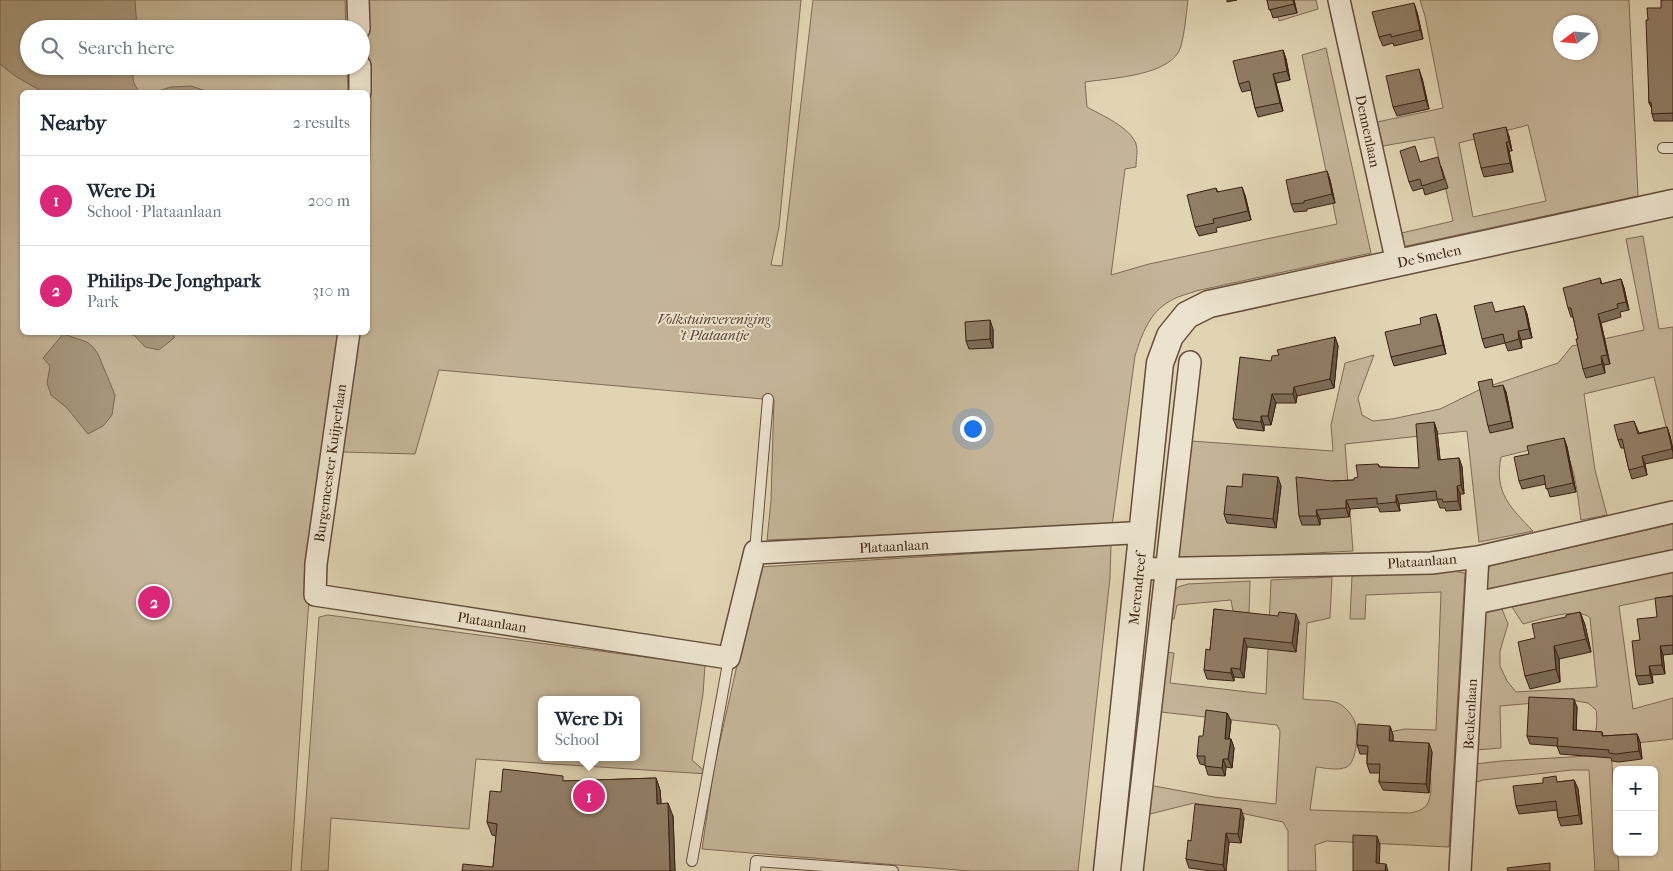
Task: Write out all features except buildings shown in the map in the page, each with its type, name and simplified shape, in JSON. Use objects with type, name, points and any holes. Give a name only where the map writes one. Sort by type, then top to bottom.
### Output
[{"type":"street","points":[[358,0],[359,20]]},
{"type":"street","name":"Dennenlaan","points":[[1338,0],[1397,263]]},
{"type":"street","points":[[360,75],[360,90]]},
{"type":"street","name":"De Smelen","points":[[1188,315],[1209,304],[1673,203]]},
{"type":"street","name":"Merendreef","points":[[1107,871],[1144,534],[1160,363],[1170,336],[1188,315]]},
{"type":"street","name":"Burgemeester Kuijperlaan","points":[[315,595],[316,564],[349,335]]},
{"type":"street","name":"Merendreef","points":[[1132,871],[1190,362]]},
{"type":"street","name":"Plataanlaan","points":[[1139,569],[1166,570],[1431,562],[1478,557],[1673,512]]},
{"type":"street","name":"Plataanlaan","points":[[755,551],[758,553],[1130,533],[1144,534]]},
{"type":"street","points":[[729,658],[755,551]]},
{"type":"street","name":"Beukenlaan","points":[[1460,871],[1478,557]]},
{"type":"street","points":[[1476,603],[1673,561]]},
{"type":"street","name":"Plataanlaan","points":[[315,595],[729,658]]},
{"type":"lane","points":[[755,551],[768,399]]},
{"type":"lane","points":[[692,861],[729,658]]},
{"type":"lane","points":[[756,871],[756,861],[828,869],[893,871]]},
{"type":"green space","points":[[0,0],[345,0],[346,20],[20,20],[20,75],[347,75],[348,90],[20,90],[20,335],[341,335],[311,573],[291,871],[0,871]]},
{"type":"green space","name":"Volkstuinvereniging 't Plataantje","points":[[365,0],[801,0],[779,227],[771,265],[782,266],[813,0],[1188,0],[1181,46],[1176,56],[1166,64],[1140,74],[1085,82],[1087,107],[1122,127],[1133,138],[1137,147],[1136,167],[1125,169],[1111,275],[1149,264],[1337,224],[1302,55],[1326,48],[1371,253],[1196,291],[1173,299],[1157,312],[1147,325],[1135,356],[1112,526],[767,540],[771,501],[774,400],[439,370],[415,454],[342,452],[356,335],[370,335],[371,102],[370,20],[366,20]]},
{"type":"green space","points":[[1274,0],[1316,0],[1318,9],[1279,21]]},
{"type":"green space","points":[[1420,0],[1629,0],[1638,196],[1397,248],[1393,235],[1453,221],[1434,137],[1383,146],[1377,122],[1443,108],[1425,16]],"holes":[[[1528,125],[1546,201],[1473,217],[1459,143]]]},
{"type":"green space","points":[[1643,236],[1659,329],[1673,327],[1673,456],[1654,377],[1584,394],[1595,470],[1607,515],[1581,520],[1572,467],[1564,449],[1558,443],[1501,457],[1499,470],[1502,490],[1511,507],[1533,531],[1479,542],[1467,431],[1345,444],[1353,551],[1171,560],[1177,440],[1333,451],[1331,425],[1345,363],[1374,355],[1358,398],[1362,415],[1373,421],[1392,419],[1440,409],[1481,389],[1558,363],[1572,346],[1644,330],[1626,239]]},
{"type":"green space","points":[[1673,524],[1673,551],[1486,591],[1489,566]]},
{"type":"green space","points":[[1111,545],[1110,578],[1078,871],[970,871],[702,849],[714,768],[759,567]]},
{"type":"green space","points":[[1453,571],[1465,573],[1449,847],[1327,841],[1315,845],[1316,871],[1288,871],[1288,831],[1283,822],[1194,803],[1146,815],[1149,785],[1214,797],[1276,804],[1280,731],[1277,725],[1161,712],[1165,652],[1174,653],[1170,683],[1266,694],[1271,580],[1332,577],[1330,618],[1307,623],[1303,699],[1334,702],[1345,708],[1356,724],[1356,745],[1353,759],[1347,767],[1336,769],[1316,767],[1310,810],[1410,813],[1419,811],[1426,806],[1431,785],[1429,773],[1404,768],[1389,732],[1405,729],[1436,730],[1441,592],[1366,595],[1365,619],[1350,619],[1352,576]]},
{"type":"green space","points":[[1673,571],[1673,595],[1619,606],[1633,709],[1673,698],[1673,739],[1636,743],[1611,750],[1613,856],[1618,856],[1619,871],[1595,871],[1589,770],[1572,770],[1483,780],[1474,783],[1475,764],[1587,756],[1594,739],[1597,722],[1596,710],[1588,703],[1571,700],[1500,706],[1501,748],[1476,750],[1484,613],[1502,609],[1508,624],[1500,651],[1500,666],[1507,681],[1516,692],[1597,687],[1590,618],[1577,613],[1548,617],[1523,624],[1512,607]]},
{"type":"green space","points":[[1250,581],[1249,612],[1233,611],[1231,600],[1177,605],[1174,619],[1169,618],[1170,596],[1178,587],[1188,584]]},
{"type":"green space","points":[[328,615],[705,665],[703,694],[692,760],[708,774],[476,759],[469,829],[331,818],[328,871],[301,871],[319,617]]},
{"type":"shaded area","points":[[0,0],[135,0],[136,20],[20,20],[20,75],[133,75],[135,86],[138,90],[40,90],[15,76],[0,64]]},
{"type":"shaded area","points":[[191,86],[203,90],[161,90],[171,87]]},
{"type":"shaded area","points":[[62,335],[87,342],[93,347],[98,354],[115,395],[112,415],[103,426],[88,434],[67,408],[51,395],[47,383],[50,366],[43,358]]},
{"type":"shaded area","points":[[133,335],[174,335],[174,338],[159,350],[145,347]]},
{"type":"place","name":"Philips-De Jonghpark","points":[[154,602]]},
{"type":"place","name":"Were Di","points":[[589,796]]}]
